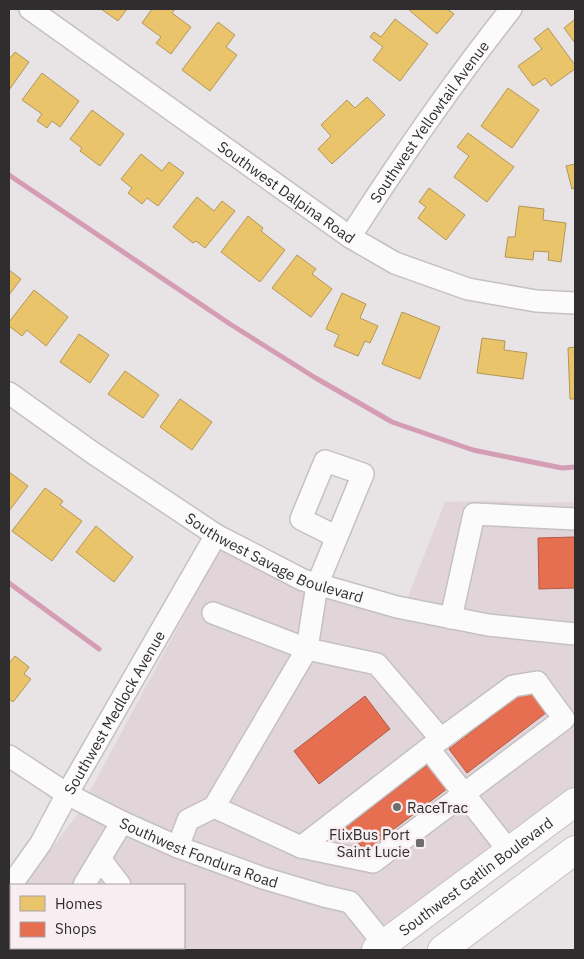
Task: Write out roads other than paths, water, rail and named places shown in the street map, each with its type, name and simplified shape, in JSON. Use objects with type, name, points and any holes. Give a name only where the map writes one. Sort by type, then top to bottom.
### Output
[{"type":"main road","name":"Southwest Gatlin Boulevard","points":[[380,947],[575,802]]},
{"type":"main road","points":[[442,950],[575,850]]},
{"type":"street","name":"Southwest Dalpina Road","points":[[30,9],[350,237],[395,263],[468,289],[536,301],[575,304]]},
{"type":"street","name":"Southwest Yellowtail Avenue","points":[[350,237],[384,183],[484,43],[511,9]]},
{"type":"street","name":"Southwest Savage Boulevard","points":[[9,393],[94,454],[216,535],[302,580],[397,606],[451,618],[488,625],[575,634]]},
{"type":"street","points":[[451,618],[474,514],[575,519]]},
{"type":"street","name":"Southwest Medlock Avenue","points":[[12,884],[41,842],[216,535]]},
{"type":"street","points":[[178,847],[188,820],[214,807],[307,649],[317,585],[337,537]]},
{"type":"street","points":[[213,613],[307,649],[377,664],[435,744],[465,794],[509,851]]},
{"type":"street","points":[[214,807],[301,847],[373,862],[564,719],[537,682],[513,686],[301,847]]},
{"type":"street","name":"Southwest Fondura Road","points":[[9,756],[67,794],[122,822],[178,847],[263,878],[350,902],[380,947]]},
{"type":"street","points":[[85,884],[122,822]]},
{"type":"street","points":[[100,859],[119,884]]},
{"type":"waterway","points":[[9,175],[230,324],[314,377],[392,422],[473,450],[562,468],[575,467]]},
{"type":"waterway","points":[[9,583],[99,649]]},
{"type":"place","name":"RaceTrac","points":[[397,807]]},
{"type":"place","name":"FlixBus Port Saint Lucie","points":[[420,843]]}]
